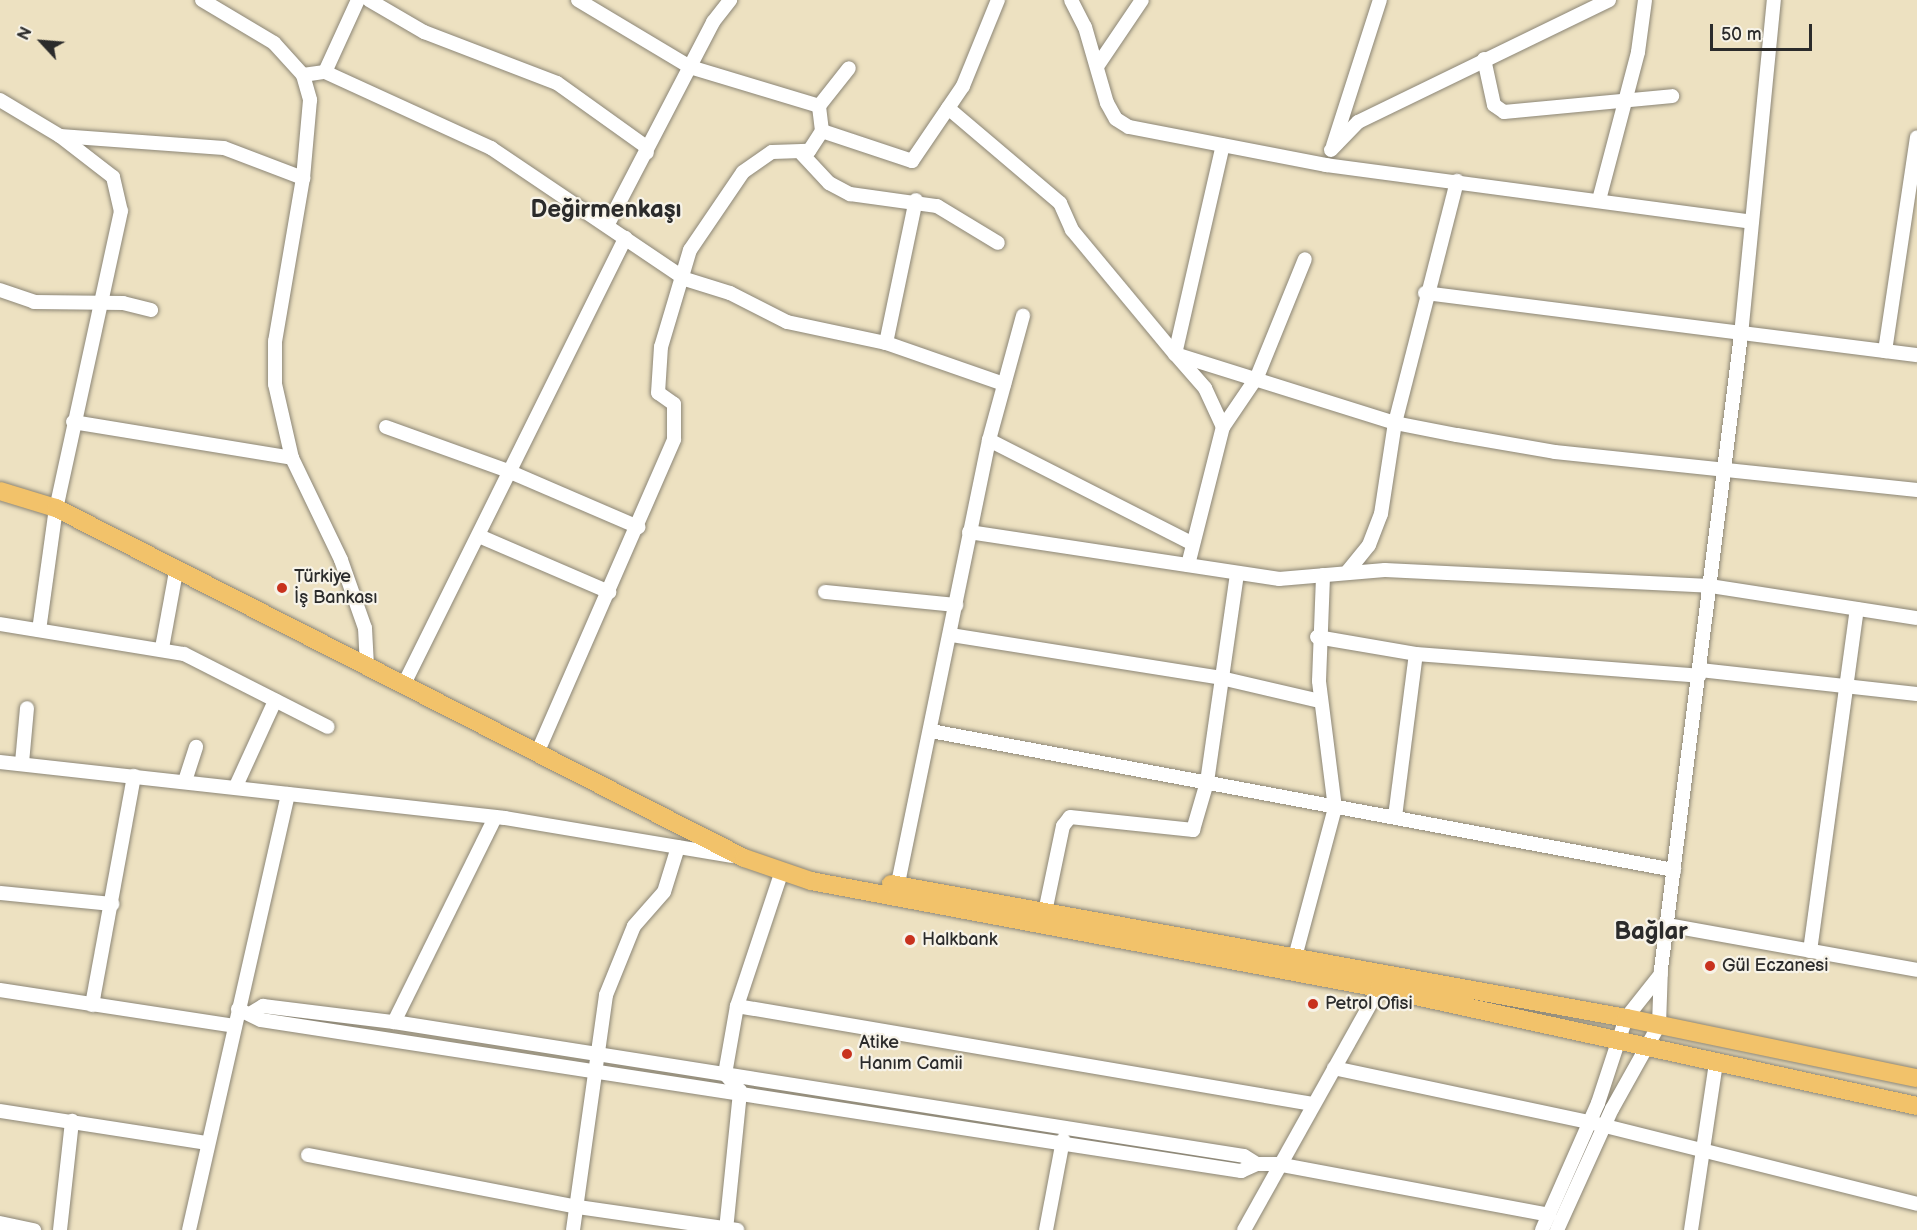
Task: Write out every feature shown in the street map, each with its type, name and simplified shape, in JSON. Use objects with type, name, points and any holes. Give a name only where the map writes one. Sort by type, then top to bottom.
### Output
[{"type":"main road","points":[[0,491],[56,508],[176,572],[405,682],[744,858],[782,871],[896,891],[1045,912],[1295,957],[1626,1018],[1917,1078]]},
{"type":"main road","points":[[744,858],[896,891],[1379,988],[1917,1106]]},
{"type":"street","points":[[325,72],[358,0]]},
{"type":"street","points":[[369,0],[424,32],[558,83],[645,146],[647,153]]},
{"type":"street","points":[[608,224],[690,67],[730,0]]},
{"type":"street","points":[[822,131],[912,161],[963,86],[998,0]]},
{"type":"street","points":[[1071,0],[1098,64],[1116,119],[1129,127],[1326,165],[1748,221]]},
{"type":"street","points":[[1098,64],[1142,0]]},
{"type":"street","points":[[1326,165],[1380,0]]},
{"type":"street","points":[[1331,150],[1358,122],[1609,0]]},
{"type":"street","points":[[1599,200],[1626,98],[1645,0]]},
{"type":"street","points":[[1557,1230],[1604,1126],[1650,1048],[1659,1025],[1661,974],[1741,336],[1748,221],[1774,0]]},
{"type":"street","points":[[204,1],[274,43],[303,75],[310,100],[303,178],[275,341],[275,384],[292,458],[341,561],[365,628],[367,664]]},
{"type":"street","points":[[581,1],[690,67],[819,106]]},
{"type":"street","points":[[1484,59],[1494,105],[1504,112],[1626,98],[1672,96]]},
{"type":"street","points":[[802,154],[822,131],[819,106],[849,68]]},
{"type":"street","points":[[303,75],[325,72],[491,148],[608,224],[685,279],[730,293],[787,322],[886,343],[1004,384]]},
{"type":"street","points":[[0,100],[60,136],[113,177],[119,198],[102,303],[73,422],[56,508],[39,630]]},
{"type":"street","points":[[948,108],[1060,203],[1072,230],[1205,388],[1223,427]]},
{"type":"street","points":[[60,136],[224,148],[303,178]]},
{"type":"street","points":[[1886,351],[1912,208],[1917,136]]},
{"type":"street","points":[[1176,354],[1223,145]]},
{"type":"street","points":[[538,751],[638,527],[674,439],[674,404],[658,393],[661,347],[685,279],[690,250],[743,172],[772,152],[802,154],[829,183],[850,194],[916,200],[937,206],[998,243]]},
{"type":"street","points":[[1348,571],[1369,544],[1381,514],[1395,423],[1425,293],[1456,181]]},
{"type":"street","points":[[886,343],[916,200]]},
{"type":"street","points":[[405,682],[625,238]]},
{"type":"street","points":[[1188,566],[1191,543],[1223,427],[1257,377],[1305,259]]},
{"type":"street","points":[[0,290],[34,302],[102,303],[150,310]]},
{"type":"street","points":[[1425,293],[1741,336],[1917,355]]},
{"type":"street","points":[[896,891],[951,635],[969,532],[989,440],[1023,316]]},
{"type":"street","points":[[1176,354],[1257,377],[1395,423],[1555,452],[1917,490]]},
{"type":"street","points":[[73,422],[292,458]]},
{"type":"street","points":[[386,427],[508,471],[638,527]]},
{"type":"street","points":[[989,440],[1191,543]]},
{"type":"street","points":[[969,532],[1188,566],[1300,580],[1348,571],[1710,586],[1917,618]]},
{"type":"street","points":[[479,536],[609,591]]},
{"type":"street","points":[[162,648],[176,572]]},
{"type":"street","points":[[1045,912],[1063,826],[1070,817],[1193,830],[1207,782],[1237,573]]},
{"type":"street","points":[[1295,957],[1335,808],[1320,701],[1317,637],[1323,575]]},
{"type":"street","points":[[825,592],[956,605]]},
{"type":"street","points":[[1810,951],[1844,685],[1857,609]]},
{"type":"street","points":[[0,624],[162,648],[215,667],[275,701],[328,727]]},
{"type":"street","points":[[951,635],[1221,678],[1320,701]]},
{"type":"street","points":[[1317,637],[1416,654],[1699,673],[1844,685],[1917,694]]},
{"type":"street","points":[[1395,817],[1416,654]]},
{"type":"street","points":[[236,786],[275,701]]},
{"type":"street","points":[[22,764],[27,708]]},
{"type":"street","points":[[931,731],[1674,870]]},
{"type":"street","points":[[185,781],[196,747]]},
{"type":"street","points":[[0,762],[236,786],[495,818],[744,858]]},
{"type":"street","points":[[92,1005],[134,776]]},
{"type":"street","points":[[189,1230],[206,1143],[288,794]]},
{"type":"street","points":[[394,1022],[495,818]]},
{"type":"street","points":[[573,1230],[606,995],[621,949],[664,892],[678,847]]},
{"type":"street","points":[[725,1074],[737,1006],[782,871]]},
{"type":"street","points":[[0,893],[112,904]]},
{"type":"street","points":[[1667,925],[1917,970]]},
{"type":"street","points":[[1542,1230],[1589,1122],[1626,1018],[1661,974]]},
{"type":"street","points":[[1244,1230],[1277,1164],[1379,988]]},
{"type":"street","points":[[0,990],[234,1026]]},
{"type":"street","points":[[253,1012],[263,1006],[394,1022],[1244,1156],[1257,1164]]},
{"type":"street","points":[[737,1006],[1313,1104]]},
{"type":"street","points":[[238,1009],[253,1012],[261,1020],[596,1068],[1064,1140],[1241,1171],[1257,1164],[1277,1164],[1549,1215]]},
{"type":"street","points":[[1691,1230],[1716,1062]]},
{"type":"street","points":[[1334,1068],[1589,1122],[1704,1154],[1917,1204]]},
{"type":"street","points":[[308,1155],[578,1207],[730,1229],[740,1091],[725,1074]]},
{"type":"street","points":[[0,1111],[206,1143]]},
{"type":"street","points":[[60,1230],[72,1121]]},
{"type":"street","points":[[1046,1230],[1064,1140]]},
{"type":"street","points":[[0,1223],[34,1230]]},
{"type":"place","name":"Türkiye İş Bankası","points":[[282,588]]},
{"type":"place","name":"Halkbank","points":[[910,940]]},
{"type":"place","name":"Gül Eczanesi","points":[[1710,966]]},
{"type":"place","name":"Petrol Ofisi","points":[[1313,1004]]},
{"type":"place","name":"Atike Hanım Camii","points":[[847,1054]]},
{"type":"district","name":"Değirmenkaşı","points":[[606,210]]},
{"type":"district","name":"Bağlar","points":[[1651,932]]}]
